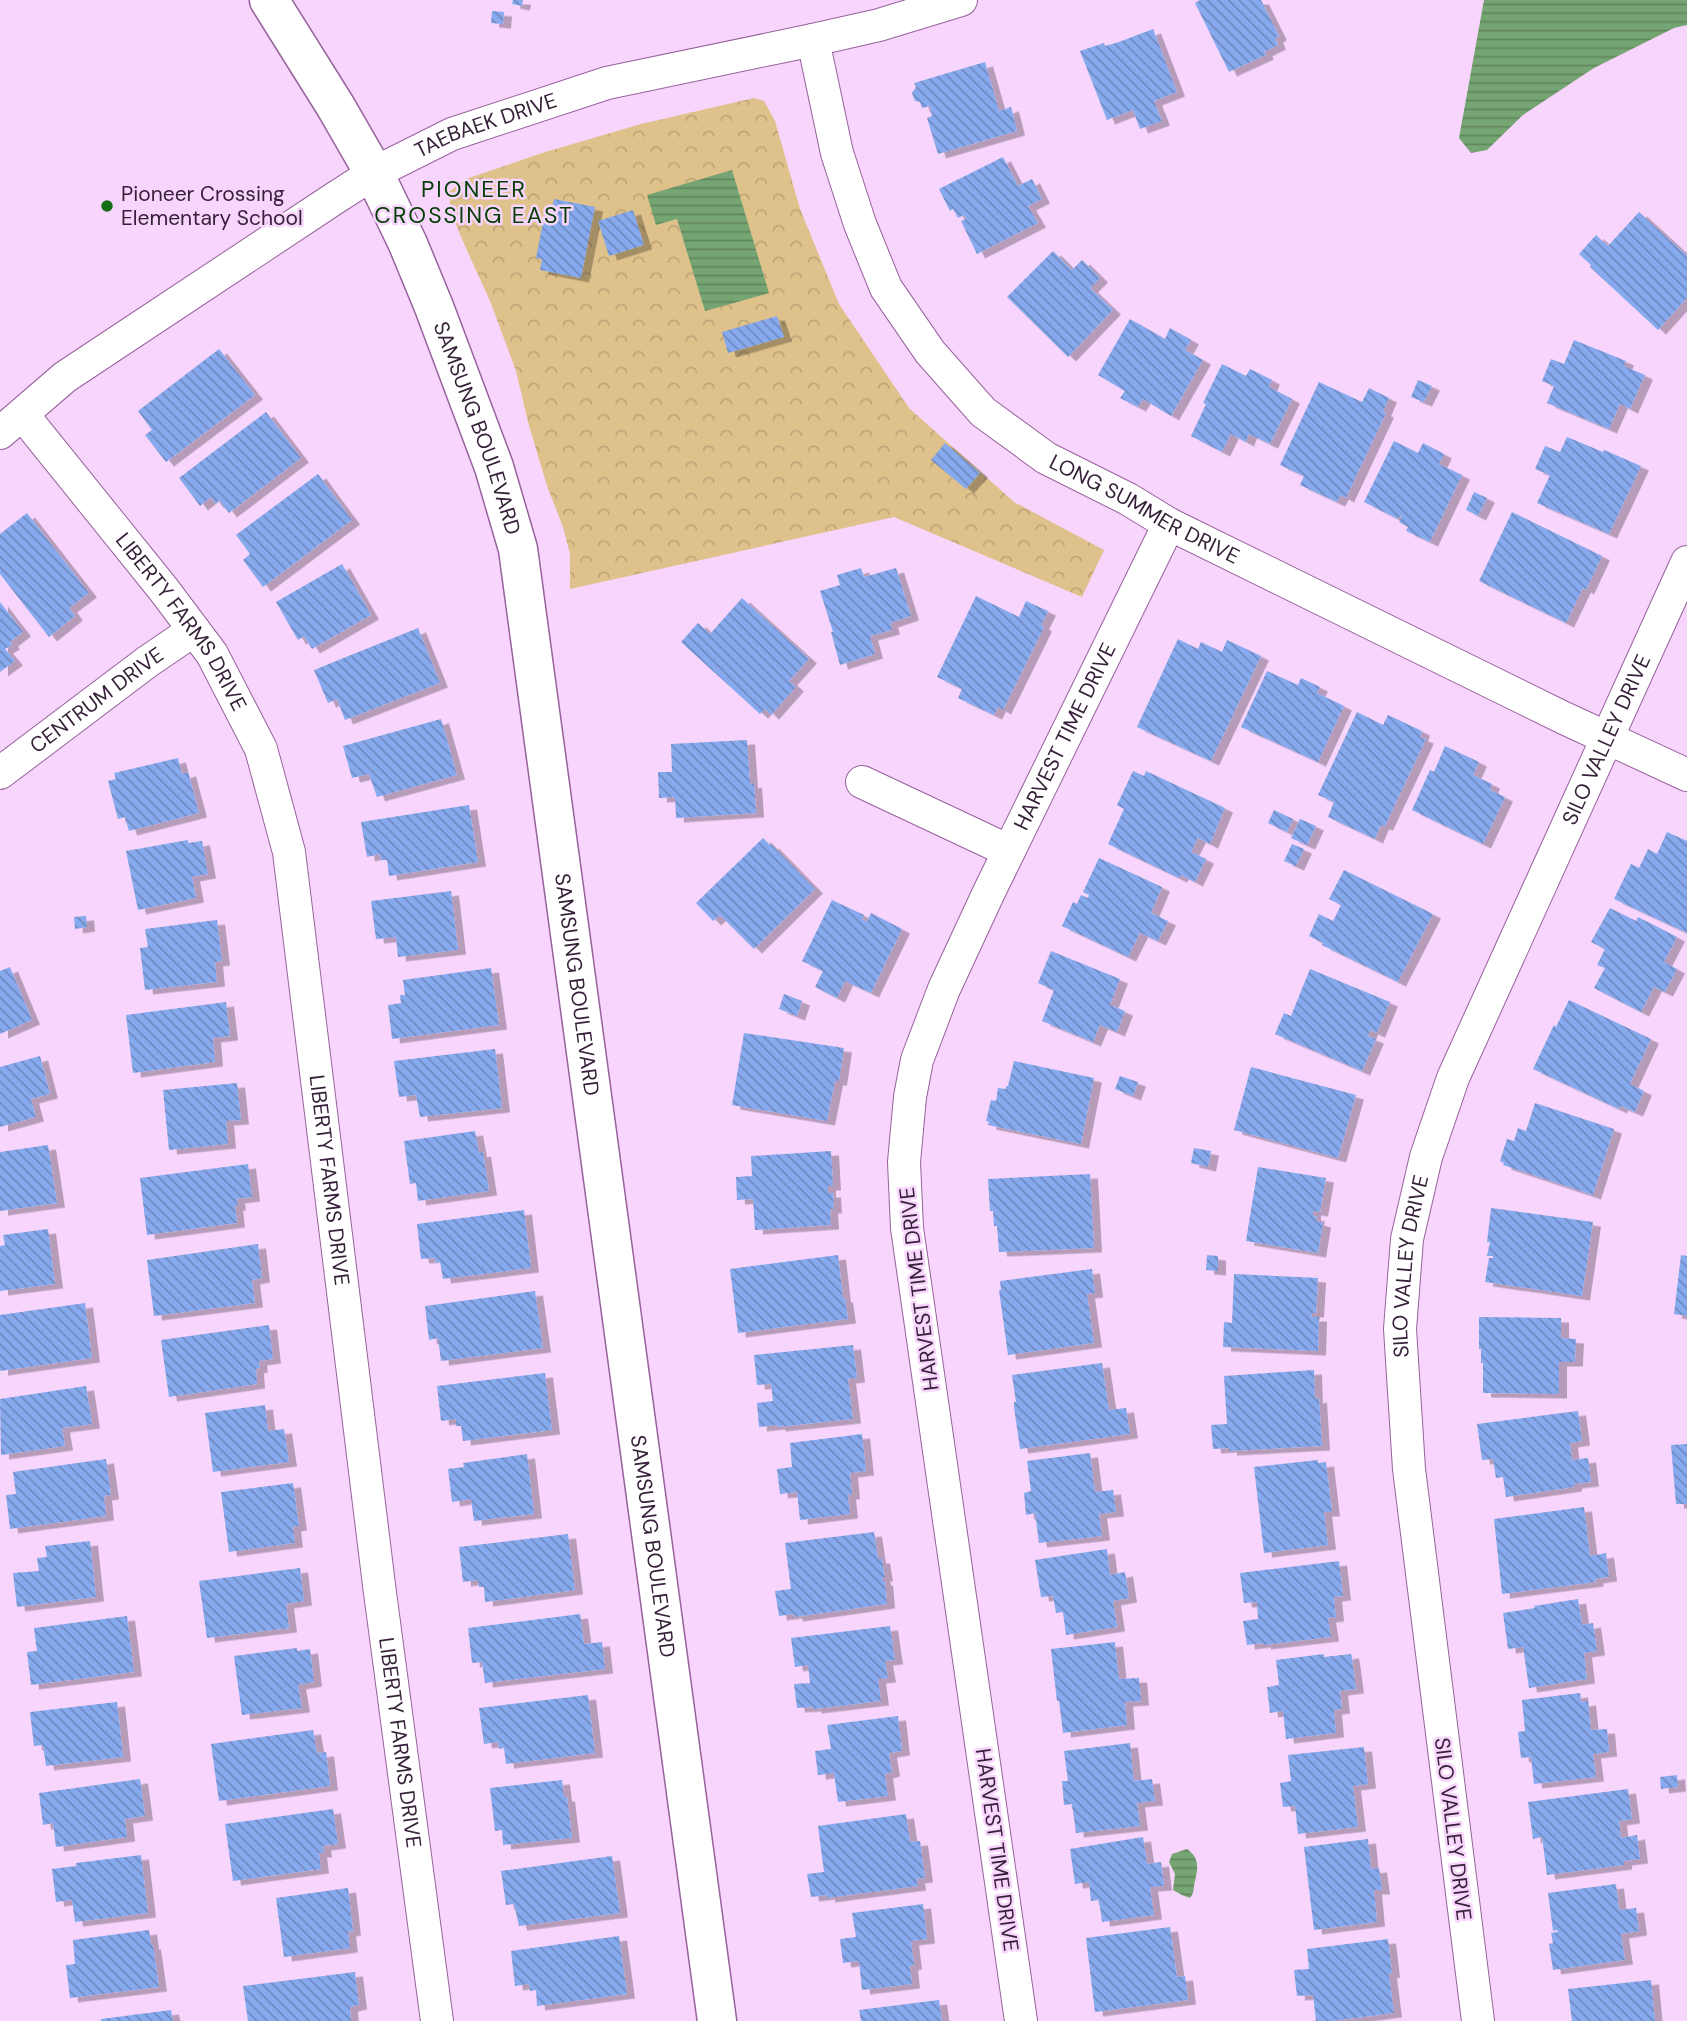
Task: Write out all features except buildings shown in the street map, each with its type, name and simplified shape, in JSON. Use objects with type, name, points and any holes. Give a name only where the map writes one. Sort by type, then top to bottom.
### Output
[{"type":"street","name":"SAMSUNG BOULEVARD","points":[[269,0],[374,173],[408,244],[494,467],[518,549],[717,2021]]},
{"type":"street","name":"TAEBAEK DRIVE","points":[[11,424],[65,377],[374,173],[452,134],[607,83],[879,25],[961,0]]},
{"type":"street","name":"LONG SUMMER DRIVE","points":[[813,40],[837,153],[860,224],[886,288],[930,352],[984,412],[1046,458],[1128,499],[1169,524],[1607,739],[1687,775]]},
{"type":"street","name":"LIBERTY FARMS DRIVE","points":[[11,424],[164,590],[212,654],[261,749],[289,852],[379,1585],[437,2021]]},
{"type":"street","name":"HARVEST TIME DRIVE","points":[[1021,2021],[907,1228],[905,1162],[910,1097],[917,1060],[944,989],[1169,524]]},
{"type":"street","name":"SILO VALLEY DRIVE","points":[[1478,2021],[1409,1469],[1401,1329],[1407,1239],[1426,1157],[1453,1078],[1687,562]]},
{"type":"street","name":"CENTRUM DRIVE","points":[[0,773],[147,662],[194,630]]},
{"type":"street","points":[[862,782],[1009,852]]},
{"type":"green space","points":[[754,98],[764,101],[775,121],[800,209],[839,304],[909,408],[1014,502],[1104,550],[1082,597],[894,517],[570,589],[570,554],[528,422],[516,371],[490,301],[450,210],[450,191],[466,179],[542,153],[641,124]]},
{"type":"shaded area","points":[[1484,0],[1687,0],[1687,25],[1674,28],[1594,68],[1523,115],[1487,150],[1471,153],[1459,138]]},
{"type":"shaded area","points":[[732,170],[769,293],[705,311],[677,219],[656,225],[647,195]]},
{"type":"shaded area","points":[[1187,1849],[1197,1864],[1190,1898],[1173,1890],[1175,1874],[1169,1862],[1172,1854]]},
{"type":"place","name":"Pioneer Crossing Elementary School","points":[[107,206]]},
{"type":"district","name":"PIONEER CROSSING EAST","points":[[474,202]]}]
